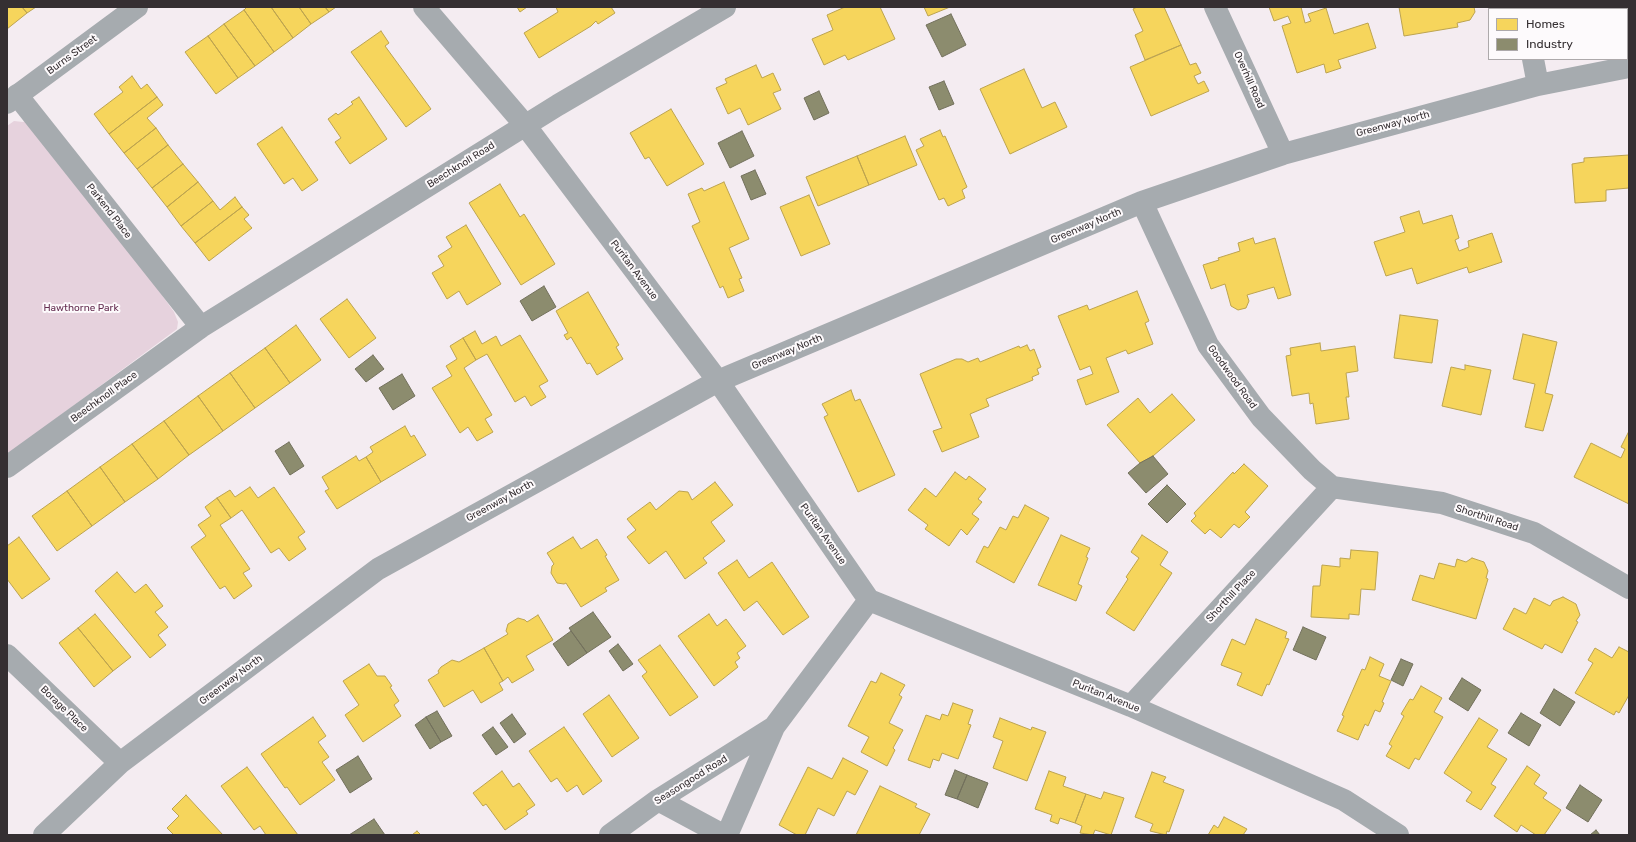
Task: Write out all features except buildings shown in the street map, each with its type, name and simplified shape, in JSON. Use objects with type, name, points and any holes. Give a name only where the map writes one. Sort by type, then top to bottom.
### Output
[{"type":"street","name":"Burns Street","points":[[12,99],[137,7]]},
{"type":"street","name":"Puritan Avenue","points":[[424,7],[525,125],[718,381],[869,600],[1131,706],[1344,800],[1398,835]]},
{"type":"street","name":"Beechknoll Road","points":[[200,327],[525,125],[725,7]]},
{"type":"street","name":"Overhill Road","points":[[1216,7],[1283,154]]},
{"type":"street","points":[[1533,60],[1538,85]]},
{"type":"street","name":"Greenway North","points":[[44,835],[120,763],[378,569],[718,381],[1142,202],[1283,154],[1538,85],[1629,67]]},
{"type":"street","name":"Parkend Place","points":[[12,99],[200,327]]},
{"type":"street","name":"Goodwood Road","points":[[1142,202],[1208,345],[1261,417],[1332,487]]},
{"type":"street","name":"Beechknoll Place","points":[[7,467],[200,327]]},
{"type":"street","name":"Shorthill Road","points":[[1332,487],[1442,503],[1534,533],[1629,588]]},
{"type":"street","name":"Shorthill Place","points":[[1131,706],[1332,487]]},
{"type":"street","name":"Seasongood Road","points":[[727,835],[774,727],[869,600]]},
{"type":"street","name":"Borage Place","points":[[7,654],[120,763]]},
{"type":"street","name":"Seasongood Road","points":[[610,835],[658,800],[774,727]]},
{"type":"street","points":[[658,800],[723,835]]},
{"type":"green space","name":"Hawthorne Park","points":[[36,118],[174,312],[178,322],[177,329],[7,455],[7,126],[14,121],[23,122]]}]
